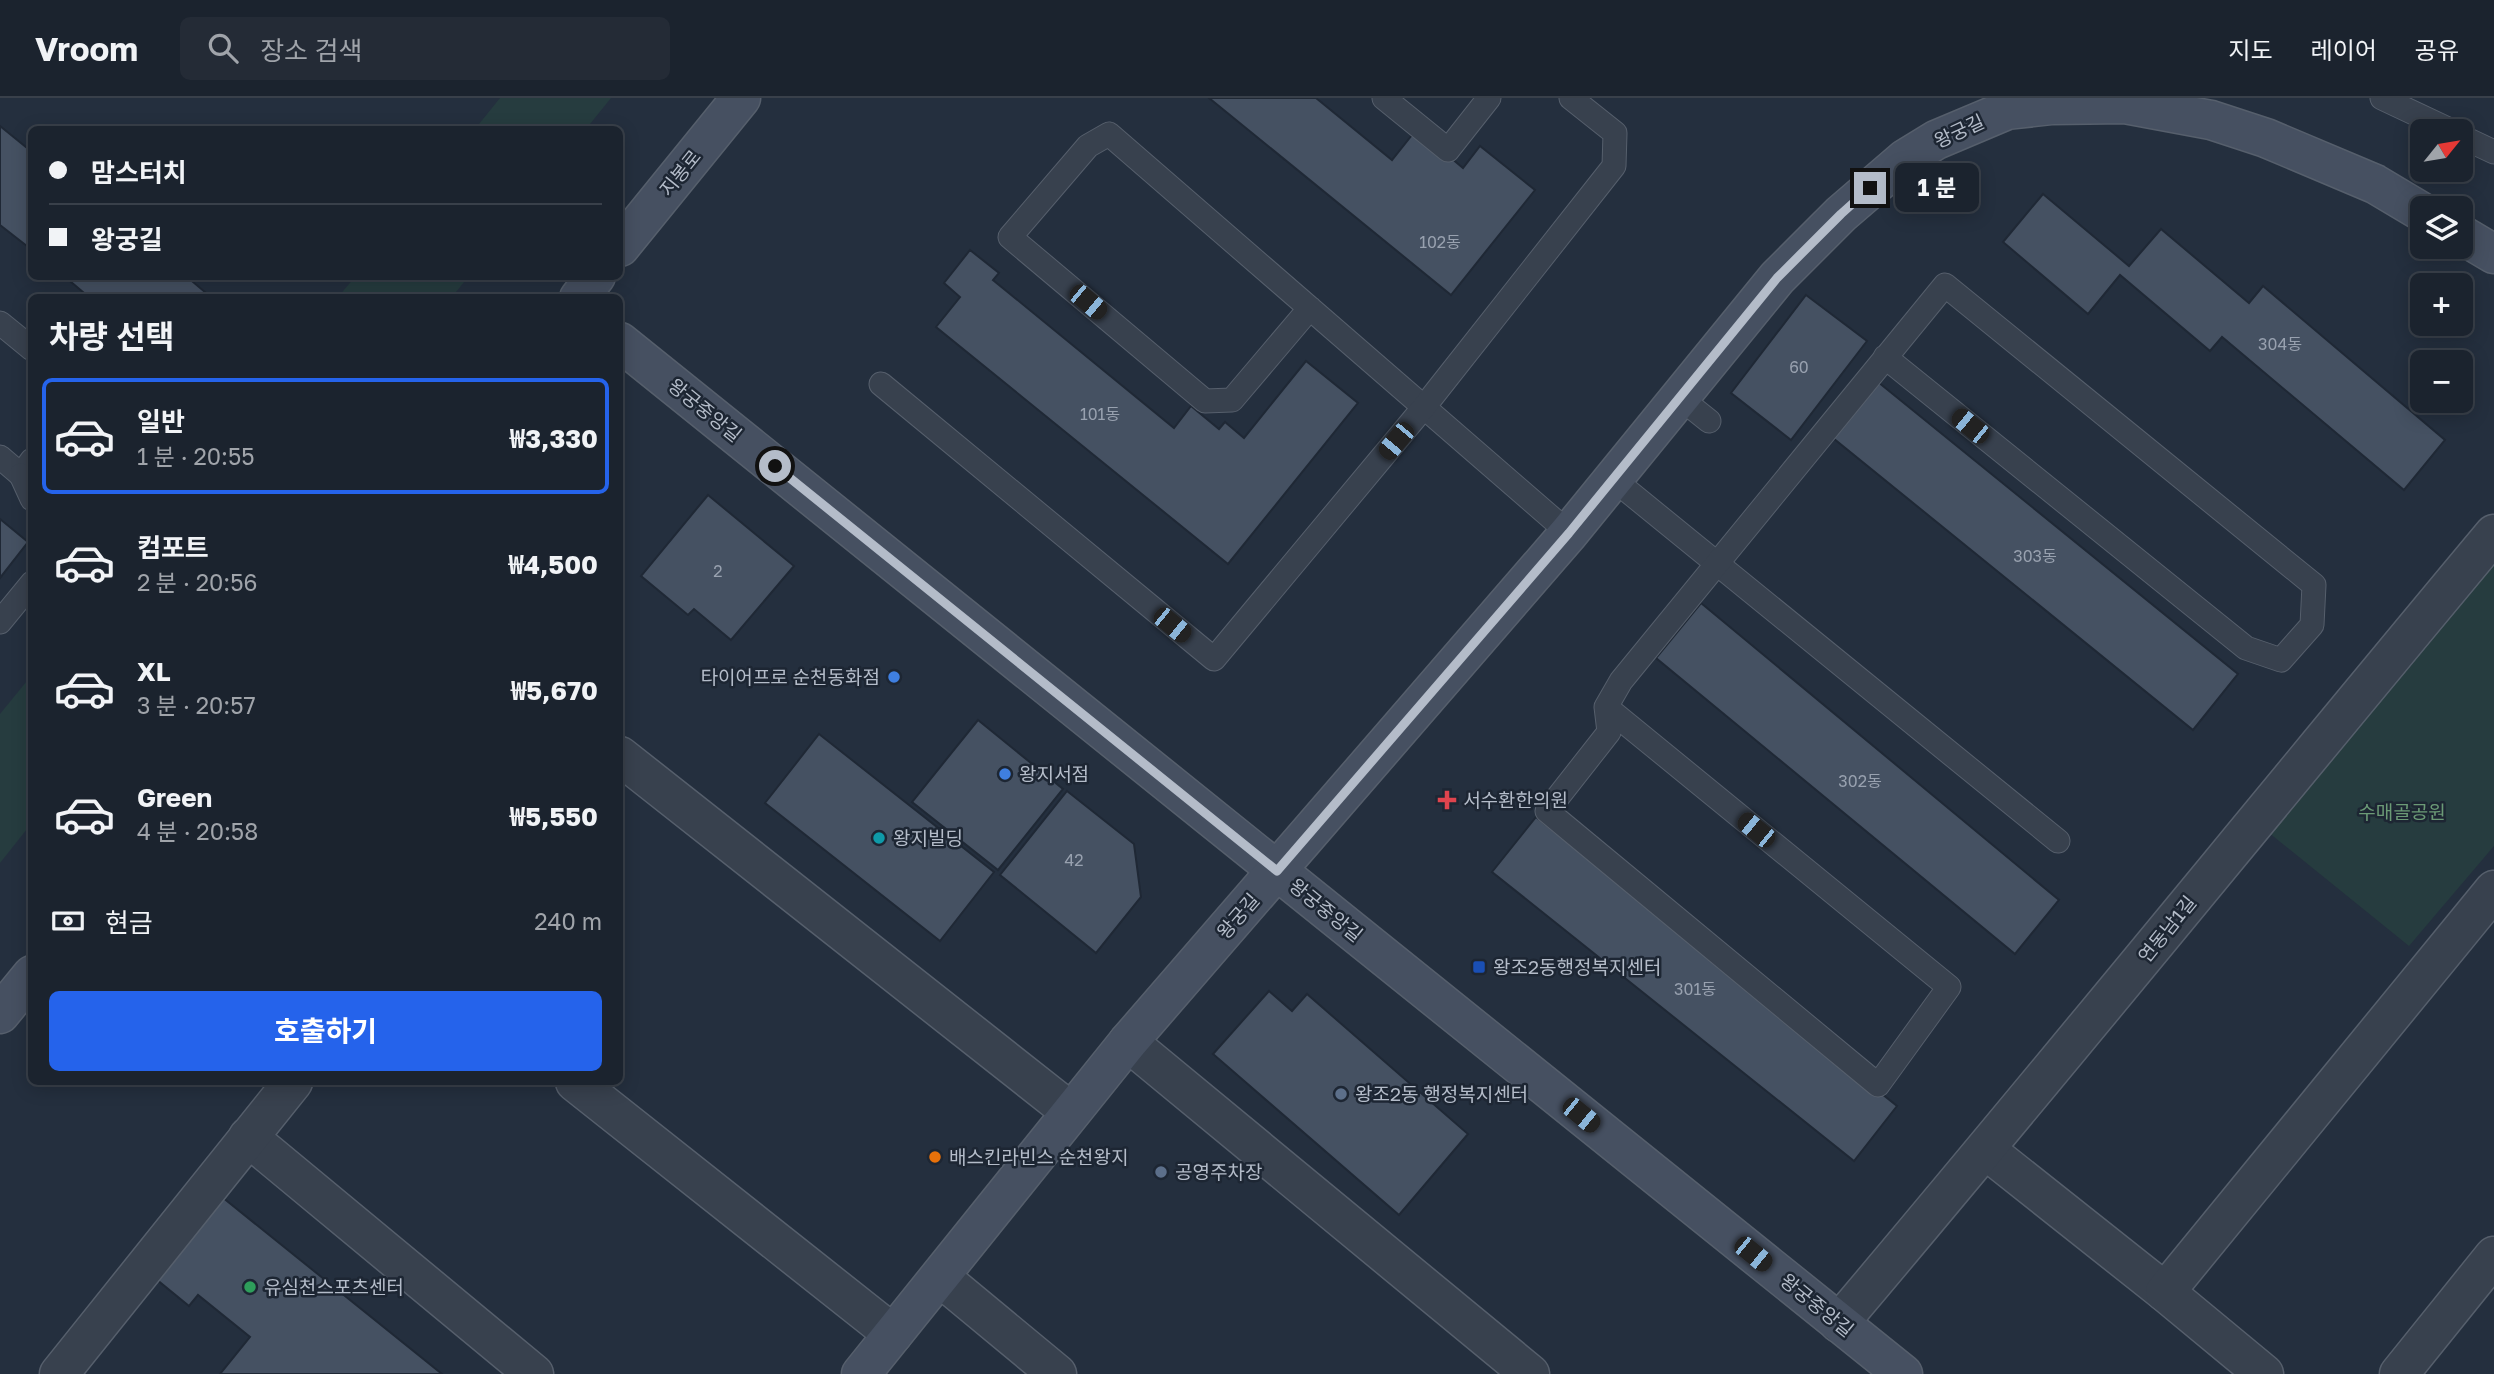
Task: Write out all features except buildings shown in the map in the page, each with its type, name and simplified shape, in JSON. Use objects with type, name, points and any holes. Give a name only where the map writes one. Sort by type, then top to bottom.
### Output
[{"type":"street","name":"지봉로","points":[[623,243],[741,98]]},
{"type":"street","name":"왕궁길","points":[[861,1374],[1128,1042],[1569,533],[1777,278],[1841,214],[1884,176],[1936,140],[2006,104],[2125,104],[2211,120],[2321,160],[2375,184],[2410,205]]},
{"type":"street","points":[[2473,242],[2494,254]]},
{"type":"street","points":[[582,294],[593,280]]},
{"type":"street","name":"왕궁중앙길","points":[[623,344],[1903,1374]]},
{"type":"street","name":"연동남1길","points":[[1839,1323],[1986,1150],[2494,534]]},
{"type":"street","points":[[623,758],[1071,1112]]},
{"type":"street","points":[[2165,1292],[2494,890]]},
{"type":"street","points":[[0,1014],[28,980]]},
{"type":"street","points":[[1128,1042],[1530,1374]]},
{"type":"street","points":[[59,1374],[291,1085]]},
{"type":"street","points":[[579,1085],[893,1334]]},
{"type":"street","points":[[248,1137],[534,1374]]},
{"type":"street","points":[[1986,1150],[2264,1374]]},
{"type":"street","points":[[2399,1374],[2494,1256]]},
{"type":"street","points":[[940,1277],[1056,1374]]},
{"type":"lane","points":[[1384,98],[1448,150],[1489,98]]},
{"type":"lane","points":[[881,384],[1214,659],[1424,407],[1615,166],[1615,133],[1571,98]]},
{"type":"lane","points":[[2382,98],[2427,119]]},
{"type":"lane","points":[[1310,308],[1232,400],[1205,401],[1010,237],[1088,146],[1109,134],[1310,308],[1569,533]]},
{"type":"lane","points":[[2473,142],[2494,152]]},
{"type":"lane","points":[[1606,707],[1949,987],[1878,1085],[1547,811],[1609,732],[1606,707],[1621,681],[1718,564],[1885,357],[1945,285],[2314,585],[2312,625],[2281,660],[2246,648],[1885,357]]},
{"type":"lane","points":[[0,323],[28,346]]},
{"type":"lane","points":[[1679,397],[1709,421]]},
{"type":"lane","points":[[0,457],[26,467]]},
{"type":"lane","points":[[1613,479],[2057,841]]},
{"type":"lane","points":[[0,622],[28,588]]},
{"type":"green space","points":[[500,98],[611,98],[588,126],[477,126]]},
{"type":"green space","points":[[352,280],[466,280],[454,294],[341,294]]},
{"type":"green space","name":"수매골공원","points":[[2494,551],[2494,846],[2409,946],[2268,832]]},
{"type":"green space","points":[[28,680],[28,828],[0,863],[0,714]]},
{"type":"place","name":"타이어프로 순천동화점","points":[[894,677]]},
{"type":"place","name":"왕지서점","points":[[1005,774]]},
{"type":"place","name":"서수환한의원","points":[[1447,800]]},
{"type":"place","name":"왕지빌딩","points":[[879,838]]},
{"type":"place","name":"왕조2동행정복지센터","points":[[1479,967]]},
{"type":"place","name":"왕조2동 행정복지센터","points":[[1341,1094]]},
{"type":"place","name":"배스킨라빈스 순천왕지","points":[[935,1157]]},
{"type":"place","name":"공영주차장","points":[[1161,1172]]},
{"type":"place","name":"유심천스포츠센터","points":[[250,1287]]},
{"type":"route","points":[[775,466],[1277,871],[1569,533],[1777,278],[1870,188]]}]
